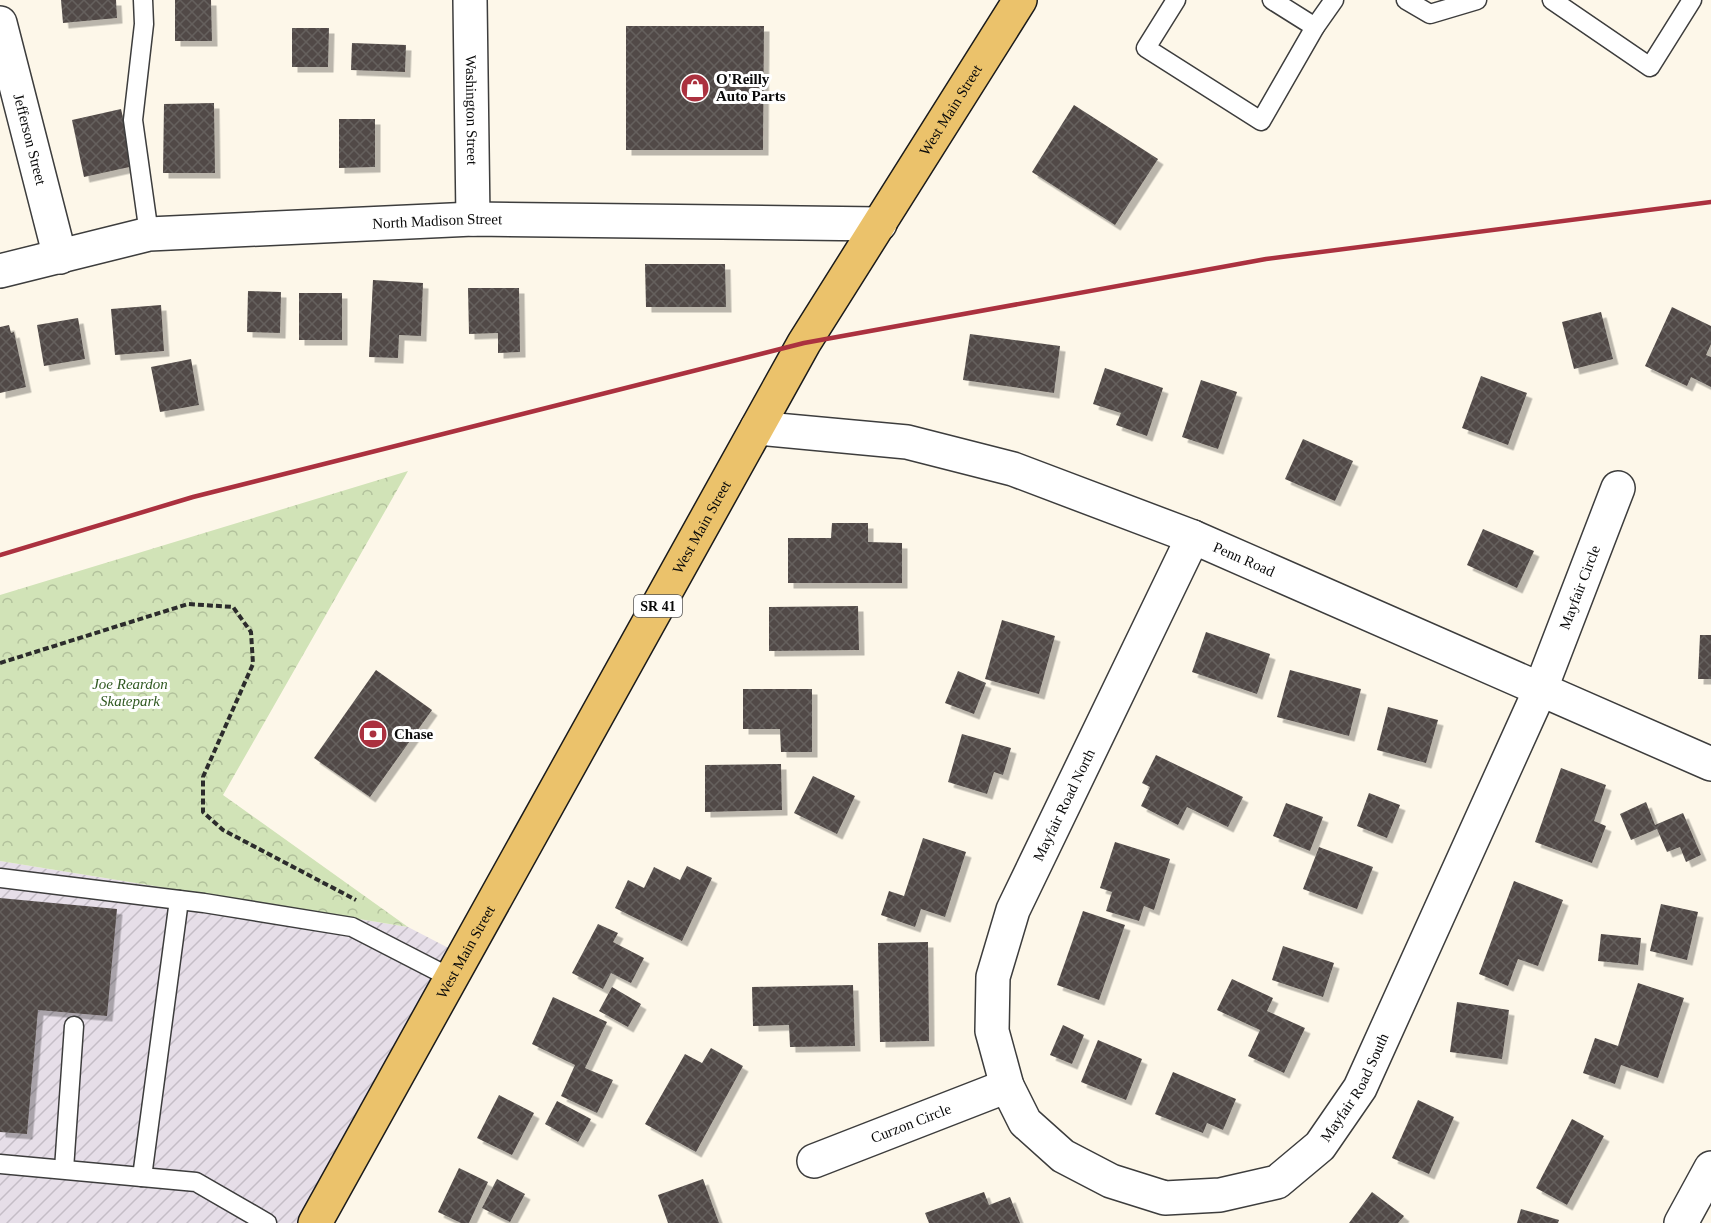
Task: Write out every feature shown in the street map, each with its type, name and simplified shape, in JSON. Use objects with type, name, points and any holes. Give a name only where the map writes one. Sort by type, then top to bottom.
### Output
[{"type":"main road","name":"West Main Street","points":[[315,1223],[804,343],[1020,0]]},
{"type":"street","name":"Washington Street","points":[[470,0],[473,219]]},
{"type":"street","name":"Jefferson Street","points":[[0,23],[60,257]]},
{"type":"street","name":"North Madison Street","points":[[0,271],[148,234],[473,219],[880,224]]},
{"type":"street","name":"Penn Road","points":[[757,428],[907,442],[1013,469],[1193,537],[1711,764]]},
{"type":"street","name":"Mayfair Circle","points":[[1540,688],[1618,488]]},
{"type":"street","name":"Mayfair Road North","points":[[1007,1086],[993,1031],[993,977],[1013,910],[1193,537]]},
{"type":"street","name":"Mayfair Road South","points":[[1007,1086],[1025,1122],[1063,1156],[1111,1181],[1166,1198],[1220,1195],[1277,1182],[1320,1146],[1360,1088],[1540,688]]},
{"type":"street","name":"Curzon Circle","points":[[814,1161],[1007,1086]]},
{"type":"street","points":[[1681,1223],[1711,1170]]},
{"type":"lane","points":[[143,0],[144,24],[133,120],[148,234]]},
{"type":"lane","points":[[1176,0],[1146,48],[1261,121],[1315,27],[1334,0]]},
{"type":"lane","points":[[1272,0],[1315,27]]},
{"type":"lane","points":[[1406,0],[1434,7],[1477,0]]},
{"type":"lane","points":[[1552,0],[1650,67],[1692,0]]},
{"type":"lane","points":[[0,878],[179,900],[352,927],[451,978]]},
{"type":"lane","points":[[142,1177],[179,900]]},
{"type":"lane","points":[[64,1170],[74,1026]]},
{"type":"lane","points":[[0,1164],[196,1182],[267,1223]]},
{"type":"path","points":[[0,663],[188,604],[233,607],[251,632],[253,664],[203,777],[203,812],[223,830],[357,900]]},
{"type":"shaded area","points":[[0,861],[408,927],[464,956],[315,1223],[0,1223]]},
{"type":"green space","name":"Joe Reardon Skatepark","points":[[408,471],[223,795],[408,927],[0,861],[0,595]]},
{"type":"building","points":[[61,0],[116,0],[117,18],[63,23]]},
{"type":"building","points":[[175,0],[211,0],[212,41],[175,41]]},
{"type":"building","name":"O'Reilly Auto Parts","points":[[626,26],[764,26],[763,150],[626,150]]},
{"type":"building","points":[[292,28],[329,28],[328,67],[292,67]]},
{"type":"building","points":[[352,43],[406,45],[405,72],[351,70]]},
{"type":"building","points":[[214,103],[215,173],[163,173],[164,104]]},
{"type":"building","points":[[1074,105],[1158,159],[1115,225],[1032,172]]},
{"type":"building","points":[[121,109],[134,166],[84,177],[72,120]]},
{"type":"building","points":[[339,119],[375,119],[375,167],[339,168]]},
{"type":"building","points":[[645,264],[725,264],[726,307],[646,307]]},
{"type":"building","points":[[373,280],[423,283],[421,336],[399,335],[398,358],[369,357]]},
{"type":"building","points":[[468,288],[519,288],[520,352],[498,353],[498,333],[469,334]]},
{"type":"building","points":[[248,291],[281,292],[280,333],[247,332]]},
{"type":"building","points":[[299,293],[342,293],[342,340],[299,340]]},
{"type":"building","points":[[161,305],[164,351],[115,355],[111,309]]},
{"type":"building","points":[[1672,307],[1711,326],[1711,344],[1706,355],[1711,357],[1711,387],[1691,377],[1687,386],[1645,366]]},
{"type":"building","points":[[1601,312],[1613,359],[1574,369],[1562,322]]},
{"type":"building","points":[[78,318],[85,359],[44,366],[37,325]]},
{"type":"building","points":[[9,325],[11,333],[14,332],[26,387],[0,393],[0,327]]},
{"type":"building","points":[[970,334],[1060,346],[1054,393],[963,380]]},
{"type":"building","points":[[191,359],[199,405],[160,412],[151,367]]},
{"type":"building","points":[[1105,368],[1163,388],[1147,436],[1116,425],[1121,413],[1093,404]]},
{"type":"building","points":[[1481,376],[1527,393],[1508,445],[1462,428]]},
{"type":"building","points":[[1201,380],[1237,392],[1218,449],[1182,437]]},
{"type":"building","points":[[1303,439],[1353,461],[1335,501],[1285,479]]},
{"type":"building","points":[[832,523],[868,523],[868,542],[902,543],[902,583],[788,583],[788,538],[831,538]]},
{"type":"building","points":[[1483,529],[1534,551],[1517,588],[1467,565]]},
{"type":"building","points":[[858,606],[859,650],[769,651],[769,607]]},
{"type":"building","points":[[1002,620],[1055,636],[1039,694],[985,679]]},
{"type":"building","points":[[1206,632],[1270,654],[1257,694],[1192,672]]},
{"type":"building","points":[[1700,635],[1711,635],[1711,679],[1698,679]]},
{"type":"building","name":"Chase","points":[[376,670],[432,710],[370,797],[314,758]]},
{"type":"building","points":[[1290,670],[1361,689],[1349,736],[1277,717]]},
{"type":"building","points":[[958,671],[986,683],[974,714],[945,703]]},
{"type":"building","points":[[743,689],[812,689],[812,752],[781,752],[780,729],[743,729]]},
{"type":"building","points":[[1388,707],[1438,720],[1426,763],[1377,750]]},
{"type":"building","points":[[962,734],[1011,748],[1003,775],[994,772],[987,794],[948,782]]},
{"type":"building","points":[[1156,755],[1243,797],[1228,827],[1187,807],[1178,825],[1141,806],[1150,787],[1142,783]]},
{"type":"building","points":[[781,764],[782,810],[705,812],[705,765]]},
{"type":"building","points":[[1561,768],[1606,785],[1594,821],[1606,826],[1592,863],[1535,842]]},
{"type":"building","points":[[813,776],[855,796],[837,834],[794,813]]},
{"type":"building","points":[[1369,793],[1400,805],[1387,838],[1357,826]]},
{"type":"building","points":[[1646,802],[1655,825],[1683,813],[1701,855],[1686,862],[1680,847],[1667,852],[1657,829],[1631,840],[1620,814]]},
{"type":"building","points":[[1286,803],[1323,817],[1310,851],[1273,836]]},
{"type":"building","points":[[923,838],[966,852],[945,917],[921,909],[915,927],[881,915],[889,891],[904,896]]},
{"type":"building","points":[[1115,842],[1170,859],[1154,910],[1144,906],[1139,921],[1106,911],[1112,892],[1100,888]]},
{"type":"building","points":[[1319,847],[1373,867],[1357,909],[1303,889]]},
{"type":"building","points":[[687,866],[712,878],[682,941],[615,908],[628,880],[644,888],[654,867],[680,880]]},
{"type":"building","points":[[1514,881],[1563,900],[1538,966],[1518,959],[1508,986],[1479,974]]},
{"type":"building","points":[[0,898],[117,909],[107,1016],[38,1010],[27,1134],[0,1132]]},
{"type":"building","points":[[1661,904],[1698,912],[1687,960],[1650,951]]},
{"type":"building","points":[[1083,911],[1125,925],[1099,1000],[1057,985]]},
{"type":"building","points":[[598,924],[618,933],[613,942],[644,958],[631,983],[611,973],[603,989],[572,973]]},
{"type":"building","points":[[1601,934],[1641,938],[1638,965],[1598,961]]},
{"type":"building","points":[[928,942],[929,1041],[880,1042],[878,943]]},
{"type":"building","points":[[1283,946],[1334,963],[1323,997],[1272,980]]},
{"type":"building","points":[[1232,979],[1273,998],[1267,1011],[1305,1028],[1284,1073],[1248,1056],[1260,1030],[1217,1010]]},
{"type":"building","points":[[1638,983],[1684,998],[1658,1078],[1621,1065],[1615,1084],[1583,1073],[1595,1038],[1618,1046]]},
{"type":"building","points":[[853,985],[855,1046],[790,1047],[789,1025],[753,1026],[752,987]]},
{"type":"building","points":[[612,987],[641,1004],[628,1027],[599,1011]]},
{"type":"building","points":[[553,997],[607,1022],[585,1068],[613,1080],[597,1113],[561,1096],[575,1065],[532,1044]]},
{"type":"building","points":[[1457,1002],[1509,1010],[1502,1059],[1450,1052]]},
{"type":"building","points":[[1063,1025],[1084,1035],[1072,1064],[1050,1055]]},
{"type":"building","points":[[1098,1040],[1142,1059],[1126,1100],[1081,1082]]},
{"type":"building","points":[[711,1048],[743,1066],[696,1152],[645,1124],[685,1054],[702,1063]]},
{"type":"building","points":[[1173,1072],[1236,1099],[1223,1130],[1207,1123],[1203,1133],[1155,1114]]},
{"type":"building","points":[[499,1095],[534,1113],[512,1155],[477,1138]]},
{"type":"building","points":[[1418,1100],[1454,1117],[1429,1174],[1392,1158]]},
{"type":"building","points":[[557,1101],[591,1119],[578,1142],[545,1124]]},
{"type":"building","points":[[1572,1119],[1604,1136],[1567,1205],[1536,1188]]},
{"type":"building","points":[[459,1168],[488,1182],[469,1223],[461,1223],[438,1212]]},
{"type":"building","points":[[497,1179],[525,1194],[510,1222],[482,1208]]},
{"type":"building","points":[[703,1179],[719,1223],[668,1223],[658,1195]]},
{"type":"building","points":[[984,1192],[989,1205],[1010,1197],[1020,1223],[929,1223],[925,1213]]},
{"type":"building","points":[[1372,1192],[1404,1216],[1398,1223],[1349,1223]]},
{"type":"building","points":[[1521,1209],[1559,1220],[1558,1223],[1517,1223]]},
{"type":"railway","points":[[0,555],[193,497],[804,343],[1266,259],[1711,202]]},
{"type":"place","name":"O'Reilly Auto Parts","points":[[695,88]]},
{"type":"place","name":"Chase","points":[[373,734]]}]
